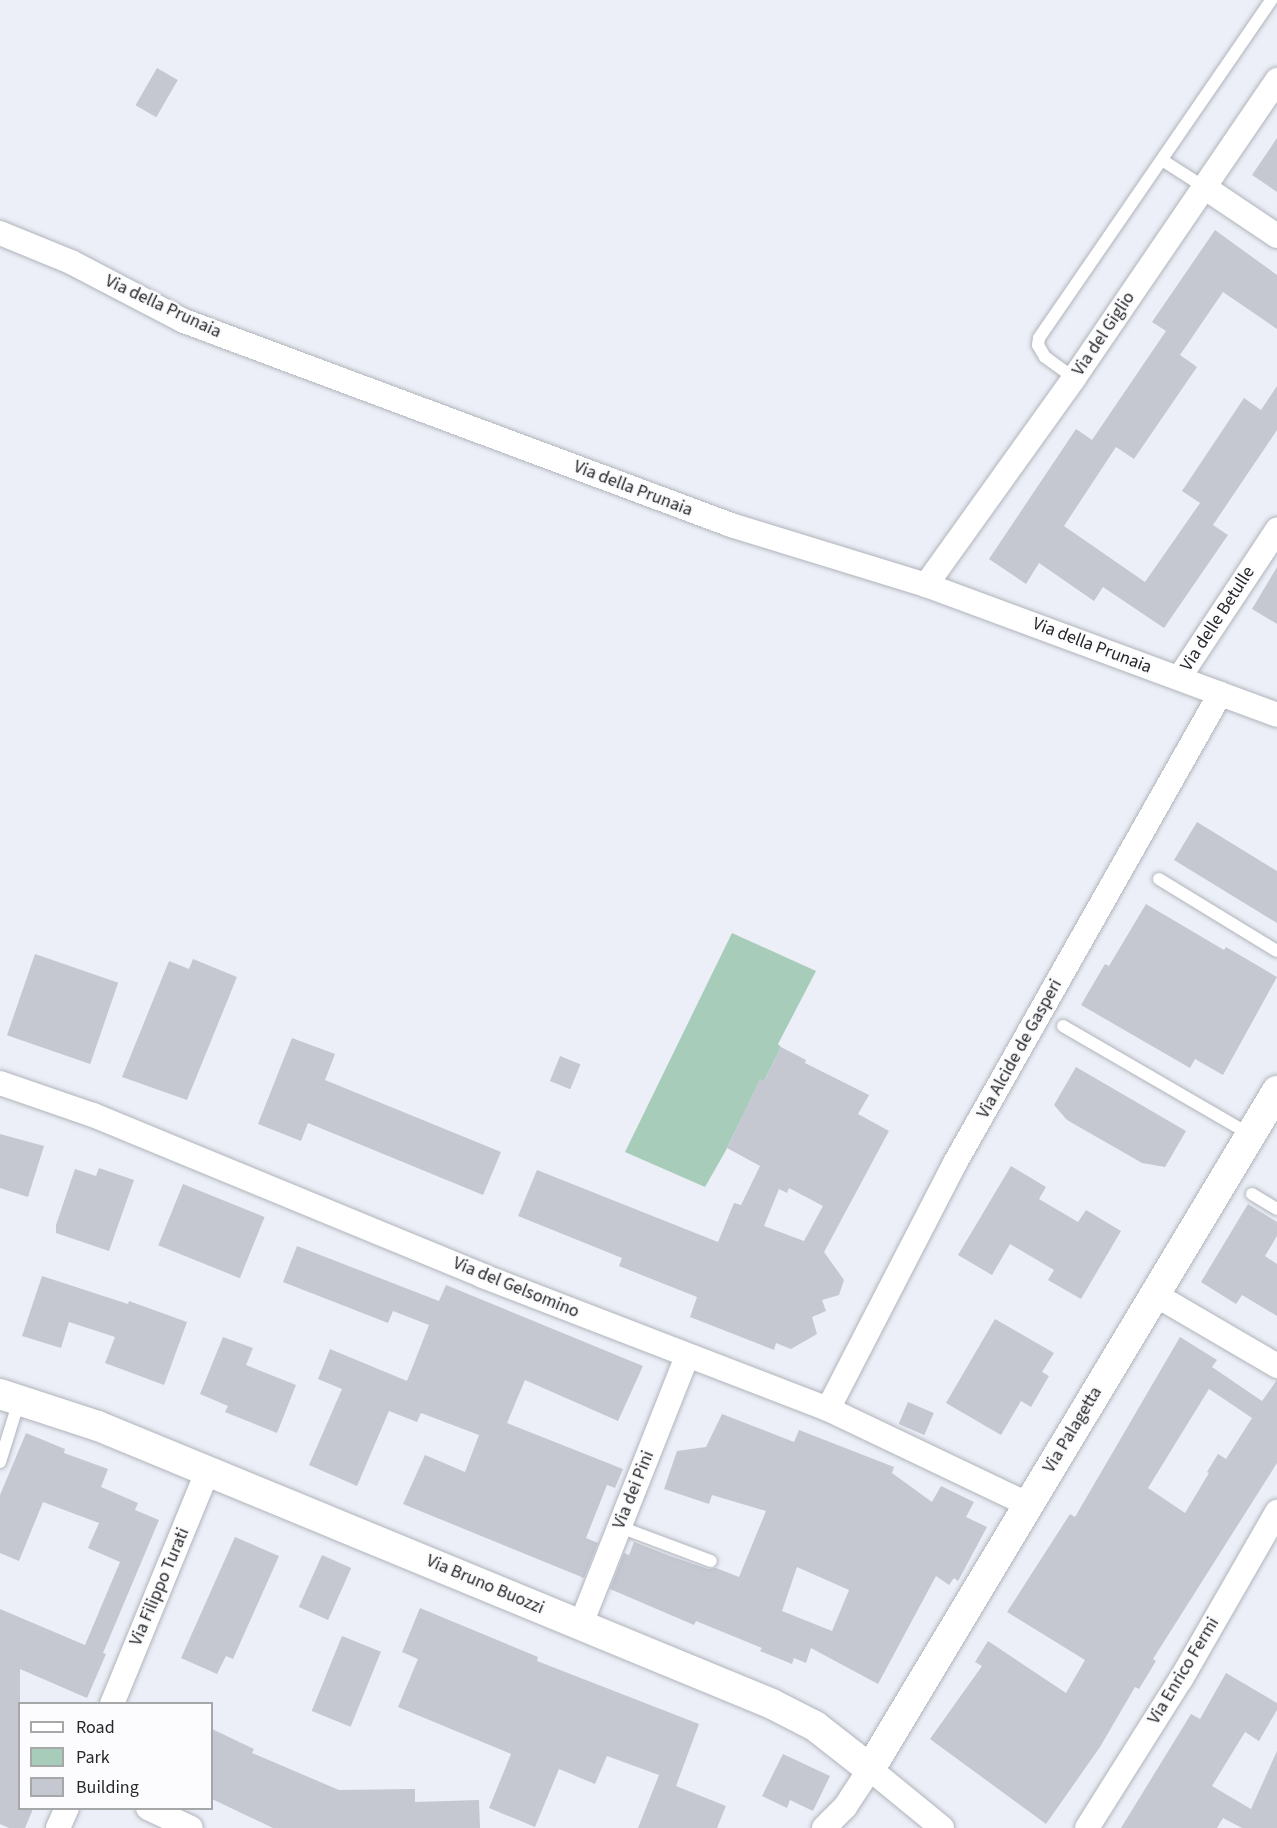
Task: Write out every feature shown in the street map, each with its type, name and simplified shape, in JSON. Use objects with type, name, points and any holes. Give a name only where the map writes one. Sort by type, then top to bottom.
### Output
[{"type":"street","name":"Via del Giglio","points":[[926,585],[1074,378],[1277,80]]},
{"type":"street","points":[[1204,187],[1277,236]]},
{"type":"street","name":"Via della Prunaia","points":[[0,233],[71,262],[184,321],[731,525],[926,585],[1277,715]]},
{"type":"street","name":"Via delle Betulle","points":[[1179,678],[1277,530]]},
{"type":"street","name":"Via Alcide de Gasperi","points":[[828,1409],[955,1163],[1220,694]]},
{"type":"street","name":"Via del Gelsomino","points":[[0,1083],[93,1115],[483,1276],[828,1409],[1028,1504]]},
{"type":"street","name":"Via Palagetta","points":[[870,1769],[1277,1091]]},
{"type":"street","points":[[1155,1294],[1277,1366]]},
{"type":"street","name":"Via dei Pini","points":[[581,1624],[687,1356]]},
{"type":"street","name":"Via Bruno Buozzi","points":[[10,1397],[98,1426],[208,1470],[772,1704],[815,1726],[942,1828]]},
{"type":"street","name":"Via Filippo Turati","points":[[113,1702],[208,1470]]},
{"type":"street","name":"Via Enrico Fermi","points":[[1087,1828],[1181,1679],[1277,1512]]},
{"type":"street","points":[[825,1828],[844,1807],[870,1769]]},
{"type":"street","points":[[58,1828],[67,1810]]},
{"type":"street","points":[[150,1810],[191,1828]]},
{"type":"lane","points":[[1074,378],[1045,357],[1038,345],[1040,338],[1271,0]]},
{"type":"lane","points":[[1162,160],[1204,187]]},
{"type":"lane","points":[[1159,879],[1277,951]]},
{"type":"lane","points":[[1063,1026],[1251,1135]]},
{"type":"lane","points":[[1252,1194],[1277,1209]]},
{"type":"lane","points":[[0,1462],[10,1397]]},
{"type":"lane","points":[[620,1527],[711,1561]]},
{"type":"green space","points":[[732,933],[816,971],[778,1044],[781,1047],[764,1081],[760,1080],[705,1187],[625,1152]]},
{"type":"building","points":[[157,68],[178,80],[156,117],[136,105]]},
{"type":"building","points":[[1277,138],[1277,192],[1252,175]]},
{"type":"building","points":[[1215,230],[1277,275],[1277,329],[1223,292],[1180,355],[1197,367],[1134,459],[1116,447],[1064,526],[1145,582],[1200,503],[1182,491],[1244,398],[1261,410],[1277,386],[1277,430],[1213,525],[1228,535],[1164,628],[1103,587],[1094,601],[1039,563],[1026,584],[989,559],[1076,429],[1092,440],[1166,331],[1152,322]]},
{"type":"building","points":[[1277,567],[1277,624],[1252,609]]},
{"type":"building","points":[[1197,822],[1277,871],[1277,923],[1174,860]]},
{"type":"building","points":[[1146,904],[1224,950],[1226,947],[1277,977],[1223,1075],[1195,1059],[1190,1068],[1081,1005],[1105,964],[1109,966]]},
{"type":"building","points":[[35,954],[118,983],[90,1064],[7,1035]]},
{"type":"building","points":[[193,959],[237,977],[187,1100],[122,1077],[169,961],[189,969]]},
{"type":"building","points":[[292,1038],[335,1054],[325,1080],[501,1152],[483,1195],[308,1123],[301,1141],[258,1124]]},
{"type":"building","points":[[781,1047],[806,1060],[805,1063],[869,1095],[858,1114],[889,1131],[824,1252],[844,1280],[839,1295],[822,1300],[826,1311],[812,1317],[817,1334],[791,1349],[776,1343],[774,1350],[690,1317],[697,1297],[619,1266],[622,1258],[518,1216],[537,1170],[718,1242],[734,1203],[741,1205],[760,1166],[727,1148],[760,1079],[764,1081]],"holes":[[[789,1188],[823,1206],[804,1241],[764,1226],[779,1189],[787,1193]]]},
{"type":"building","points":[[560,1056],[580,1064],[570,1089],[550,1081]]},
{"type":"building","points":[[1076,1067],[1186,1131],[1165,1167],[1142,1163],[1067,1120],[1054,1105]]},
{"type":"building","points":[[0,1134],[44,1146],[28,1197],[0,1188]]},
{"type":"building","points":[[1011,1166],[1046,1187],[1039,1199],[1078,1222],[1086,1210],[1121,1231],[1081,1299],[1048,1280],[1054,1270],[1010,1244],[992,1275],[958,1255]]},
{"type":"building","points":[[99,1168],[134,1180],[109,1251],[56,1233],[56,1225],[75,1169],[96,1176]]},
{"type":"building","points":[[183,1184],[265,1217],[240,1278],[158,1245]]},
{"type":"building","points":[[1248,1204],[1277,1222],[1277,1236],[1265,1256],[1277,1264],[1277,1316],[1242,1295],[1236,1304],[1201,1282]]},
{"type":"building","points":[[297,1246],[439,1301],[446,1285],[643,1366],[618,1421],[525,1380],[507,1423],[623,1469],[615,1488],[607,1485],[586,1538],[598,1543],[584,1578],[403,1504],[425,1455],[465,1472],[479,1435],[421,1413],[417,1422],[389,1411],[357,1486],[309,1465],[342,1389],[318,1379],[330,1349],[407,1381],[429,1325],[393,1311],[388,1323],[283,1282]]},
{"type":"building","points":[[42,1276],[128,1304],[129,1301],[187,1322],[164,1385],[105,1363],[115,1337],[69,1322],[61,1348],[22,1336]]},
{"type":"building","points":[[995,1319],[1054,1353],[1042,1372],[1049,1376],[1031,1407],[1021,1401],[1001,1435],[946,1403]]},
{"type":"building","points":[[223,1337],[253,1348],[246,1365],[296,1385],[277,1433],[225,1412],[228,1406],[200,1394]]},
{"type":"building","points":[[1180,1337],[1217,1360],[1212,1367],[1262,1401],[1277,1380],[1277,1463],[1153,1659],[1156,1661],[1139,1689],[1135,1687],[1100,1747],[1046,1824],[930,1739],[982,1666],[975,1662],[988,1641],[1066,1693],[1085,1660],[1007,1612],[1070,1514],[1075,1517]],"holes":[[[1209,1389],[1252,1418],[1226,1459],[1218,1454],[1185,1513],[1148,1488]]]},
{"type":"building","points":[[908,1402],[934,1413],[924,1435],[899,1424]]},
{"type":"building","points":[[722,1414],[794,1442],[799,1430],[894,1467],[892,1473],[932,1502],[941,1486],[974,1502],[966,1517],[987,1527],[958,1581],[954,1578],[949,1585],[936,1576],[878,1684],[811,1648],[806,1663],[794,1658],[792,1664],[760,1651],[762,1648],[696,1621],[694,1625],[610,1589],[624,1553],[629,1555],[634,1542],[708,1569],[716,1568],[739,1577],[766,1511],[712,1495],[709,1504],[664,1489],[677,1451],[706,1447]],"holes":[[[797,1567],[849,1590],[832,1631],[782,1611]]]},
{"type":"building","points":[[26,1433],[65,1449],[64,1453],[108,1469],[101,1487],[138,1503],[135,1510],[159,1520],[103,1653],[106,1654],[87,1698],[20,1669],[18,1810],[33,1810],[25,1828],[9,1828],[0,1824],[0,1609],[85,1645],[120,1562],[88,1548],[99,1523],[43,1502],[19,1561],[0,1553],[0,1495]]},
{"type":"building","points":[[235,1537],[279,1556],[233,1659],[226,1656],[217,1674],[181,1658]]},
{"type":"building","points":[[322,1555],[351,1568],[328,1620],[299,1607]]},
{"type":"building","points":[[420,1608],[538,1657],[537,1661],[699,1724],[676,1786],[726,1806],[717,1828],[638,1828],[659,1775],[607,1756],[595,1784],[559,1769],[535,1827],[489,1808],[511,1754],[398,1707],[418,1659],[402,1652]]},
{"type":"building","points":[[342,1636],[381,1652],[351,1727],[312,1711]]},
{"type":"building","points":[[1226,1673],[1277,1703],[1277,1710],[1259,1741],[1245,1732],[1212,1786],[1251,1809],[1277,1751],[1277,1828],[1242,1828],[1223,1818],[1217,1828],[1121,1828],[1191,1714],[1200,1719]]},
{"type":"building","points":[[213,1729],[254,1749],[252,1753],[339,1790],[415,1789],[415,1802],[479,1800],[480,1828],[273,1828],[213,1799]]},
{"type":"building","points":[[783,1754],[830,1776],[813,1811],[790,1800],[787,1808],[762,1796]]}]
